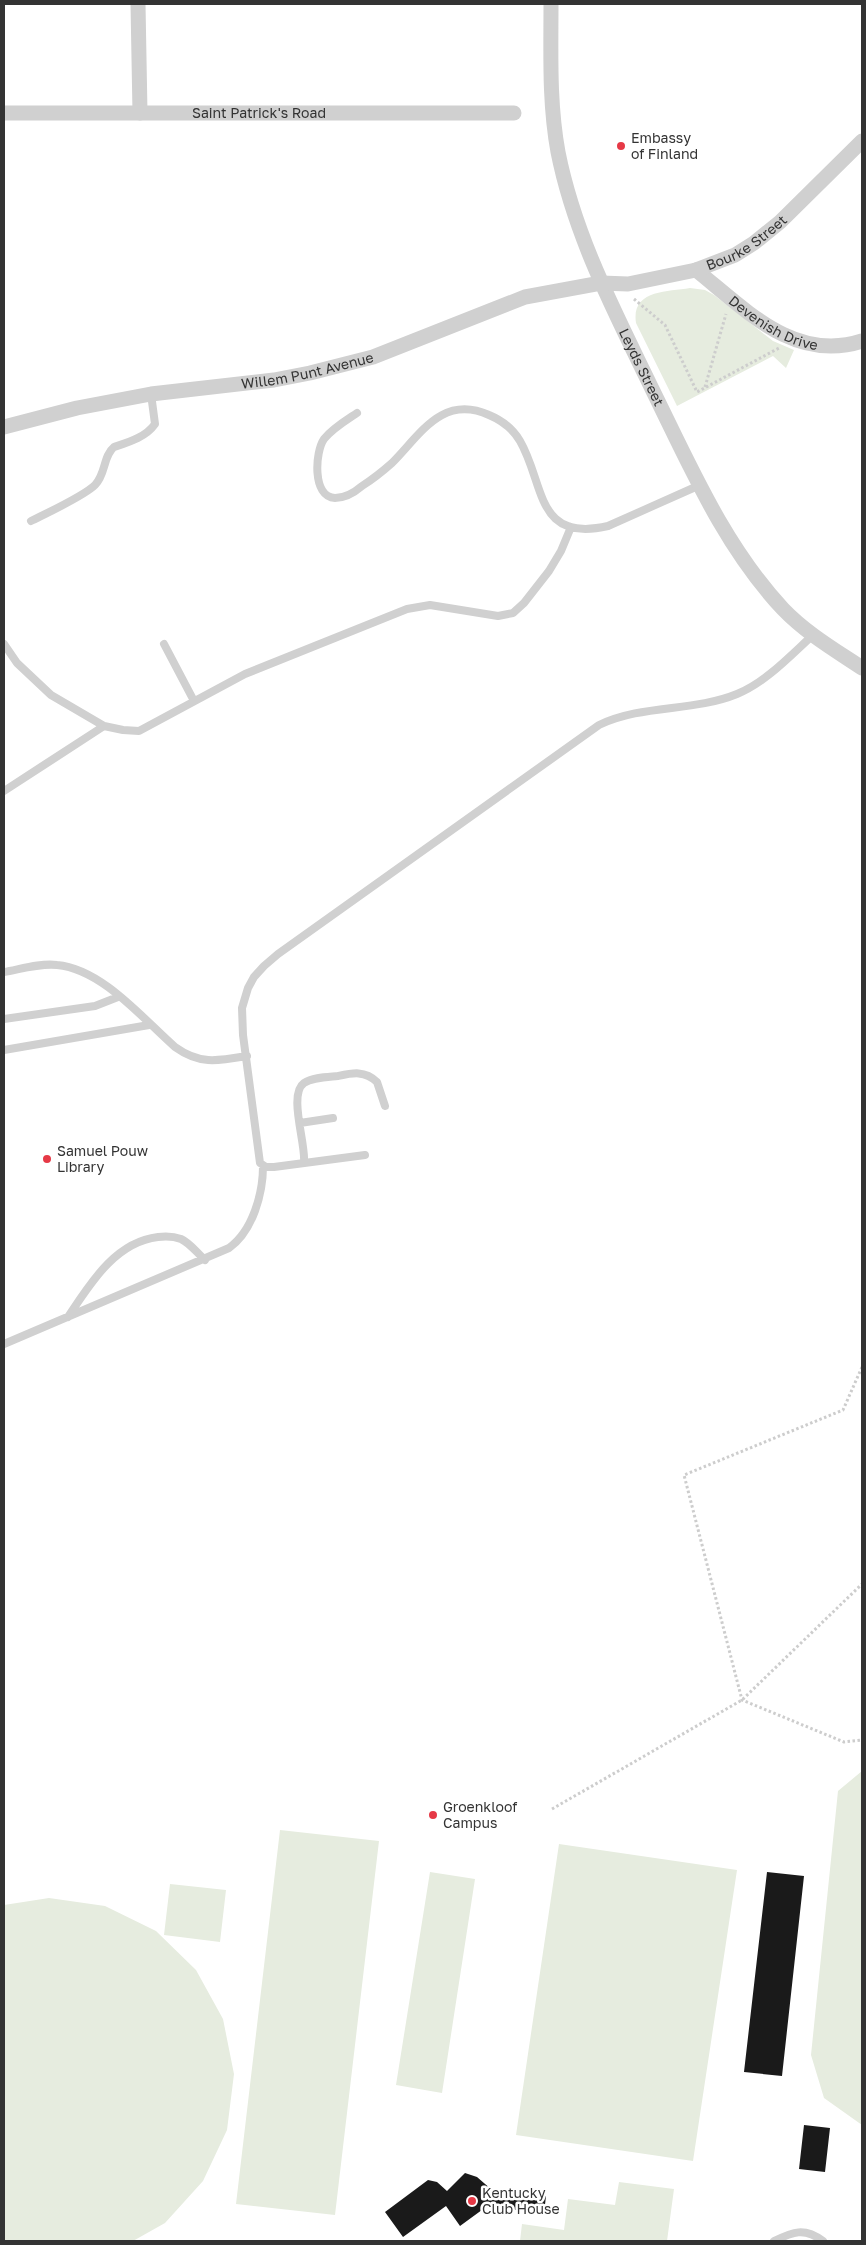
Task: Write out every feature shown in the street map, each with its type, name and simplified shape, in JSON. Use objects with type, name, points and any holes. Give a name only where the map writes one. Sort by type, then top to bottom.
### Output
[{"type":"street","points":[[138,4],[140,113]]},
{"type":"street","name":"Leyds Street","points":[[551,4],[551,98],[558,152],[575,215],[609,284],[700,485],[722,527],[756,578],[784,610],[813,635],[862,668]]},
{"type":"street","name":"Saint Patrick's Road","points":[[4,113],[514,114]]},
{"type":"street","name":"Bourke Street","points":[[609,284],[628,284],[696,270],[735,255],[754,243],[780,222],[862,142]]},
{"type":"street","name":"Devenish Drive","points":[[696,270],[774,331],[793,340],[817,345],[835,346],[862,340]]},
{"type":"street","name":"Willem Punt Avenue","points":[[4,427],[78,408],[150,394],[274,380],[349,363],[397,348],[525,297],[609,284]]},
{"type":"lane","points":[[31,521],[96,484],[103,472],[110,450],[145,435],[151,430],[155,424],[150,394]]},
{"type":"lane","points":[[357,413],[333,429],[324,440],[320,450],[317,464],[318,476],[323,490],[329,496],[344,497],[374,478],[437,416],[455,410],[468,410],[494,417],[509,427],[523,447],[534,482],[547,508],[561,522],[571,527],[596,528],[608,526],[700,485]]},
{"type":"lane","points":[[4,644],[18,663],[50,695],[104,726],[139,731],[245,674],[407,609],[430,605],[492,615],[513,613],[524,603],[548,571],[561,551],[571,527]]},
{"type":"lane","points":[[4,1344],[204,1260],[229,1248],[243,1233],[261,1192],[263,1166],[260,1163],[242,1026],[243,1003],[251,982],[269,961],[599,725],[627,714],[706,702],[738,694],[762,680],[813,635]]},
{"type":"lane","points":[[164,644],[194,701]]},
{"type":"lane","points":[[4,791],[104,726]]},
{"type":"lane","points":[[4,972],[51,965],[69,967],[96,979],[175,1048],[194,1059],[211,1061],[247,1056]]},
{"type":"lane","points":[[4,1019],[95,1006],[118,997]]},
{"type":"lane","points":[[4,1050],[149,1025]]},
{"type":"lane","points":[[304,1162],[298,1092],[303,1084],[311,1080],[354,1073],[364,1074],[377,1082],[385,1106]]},
{"type":"lane","points":[[300,1123],[333,1118]]},
{"type":"lane","points":[[263,1166],[300,1164],[365,1155]]},
{"type":"lane","points":[[68,1317],[100,1273],[122,1251],[138,1241],[165,1236],[183,1240],[204,1260]]},
{"type":"lane","points":[[774,2241],[799,2232],[813,2234],[822,2241]]},
{"type":"path","points":[[609,284],[665,326],[697,392],[793,340]]},
{"type":"path","points":[[705,388],[730,297]]},
{"type":"path","points":[[742,1700],[684,1475],[843,1410],[862,1367]]},
{"type":"path","points":[[552,1809],[742,1700],[862,1584]]},
{"type":"path","points":[[742,1700],[844,1742],[862,1740]]},
{"type":"shaded area","points":[[690,288],[705,290],[714,295],[773,341],[794,350],[786,368],[773,356],[677,406],[636,323],[636,312],[639,304],[645,298],[661,292]]},
{"type":"shaded area","points":[[862,1771],[862,2125],[824,2098],[811,2055],[838,1791]]},
{"type":"shaded area","points":[[280,1830],[379,1841],[335,2215],[236,2204]]},
{"type":"shaded area","points":[[559,1844],[737,1870],[693,2161],[516,2135]]},
{"type":"shaded area","points":[[430,1872],[475,1879],[442,2093],[396,2085]]},
{"type":"shaded area","points":[[170,1884],[226,1890],[220,1942],[164,1935]]},
{"type":"shaded area","points":[[49,1898],[105,1906],[156,1931],[196,1970],[223,2019],[234,2074],[227,2130],[203,2181],[165,2223],[133,2241],[4,2241],[4,1905]]},
{"type":"shaded area","points":[[619,2182],[674,2189],[667,2241],[520,2241],[522,2224],[564,2230],[568,2199],[615,2205]]},
{"type":"building","points":[[767,1872],[804,1876],[782,2076],[744,2072]]},
{"type":"building","points":[[804,2125],[830,2128],[825,2172],[799,2169]]},
{"type":"building","name":"Kentucky Club House","points":[[465,2173],[477,2177],[492,2190],[546,2196],[544,2213],[486,2207],[460,2226],[446,2206],[403,2237],[385,2212],[428,2180],[437,2182],[447,2191]]},
{"type":"place","name":"Embassy of Finland","points":[[621,146]]},
{"type":"place","name":"Samuel Pouw Library","points":[[47,1159]]},
{"type":"place","name":"Groenkloof Campus","points":[[433,1815]]},
{"type":"place","name":"Kentucky Club House","points":[[472,2201]]}]
